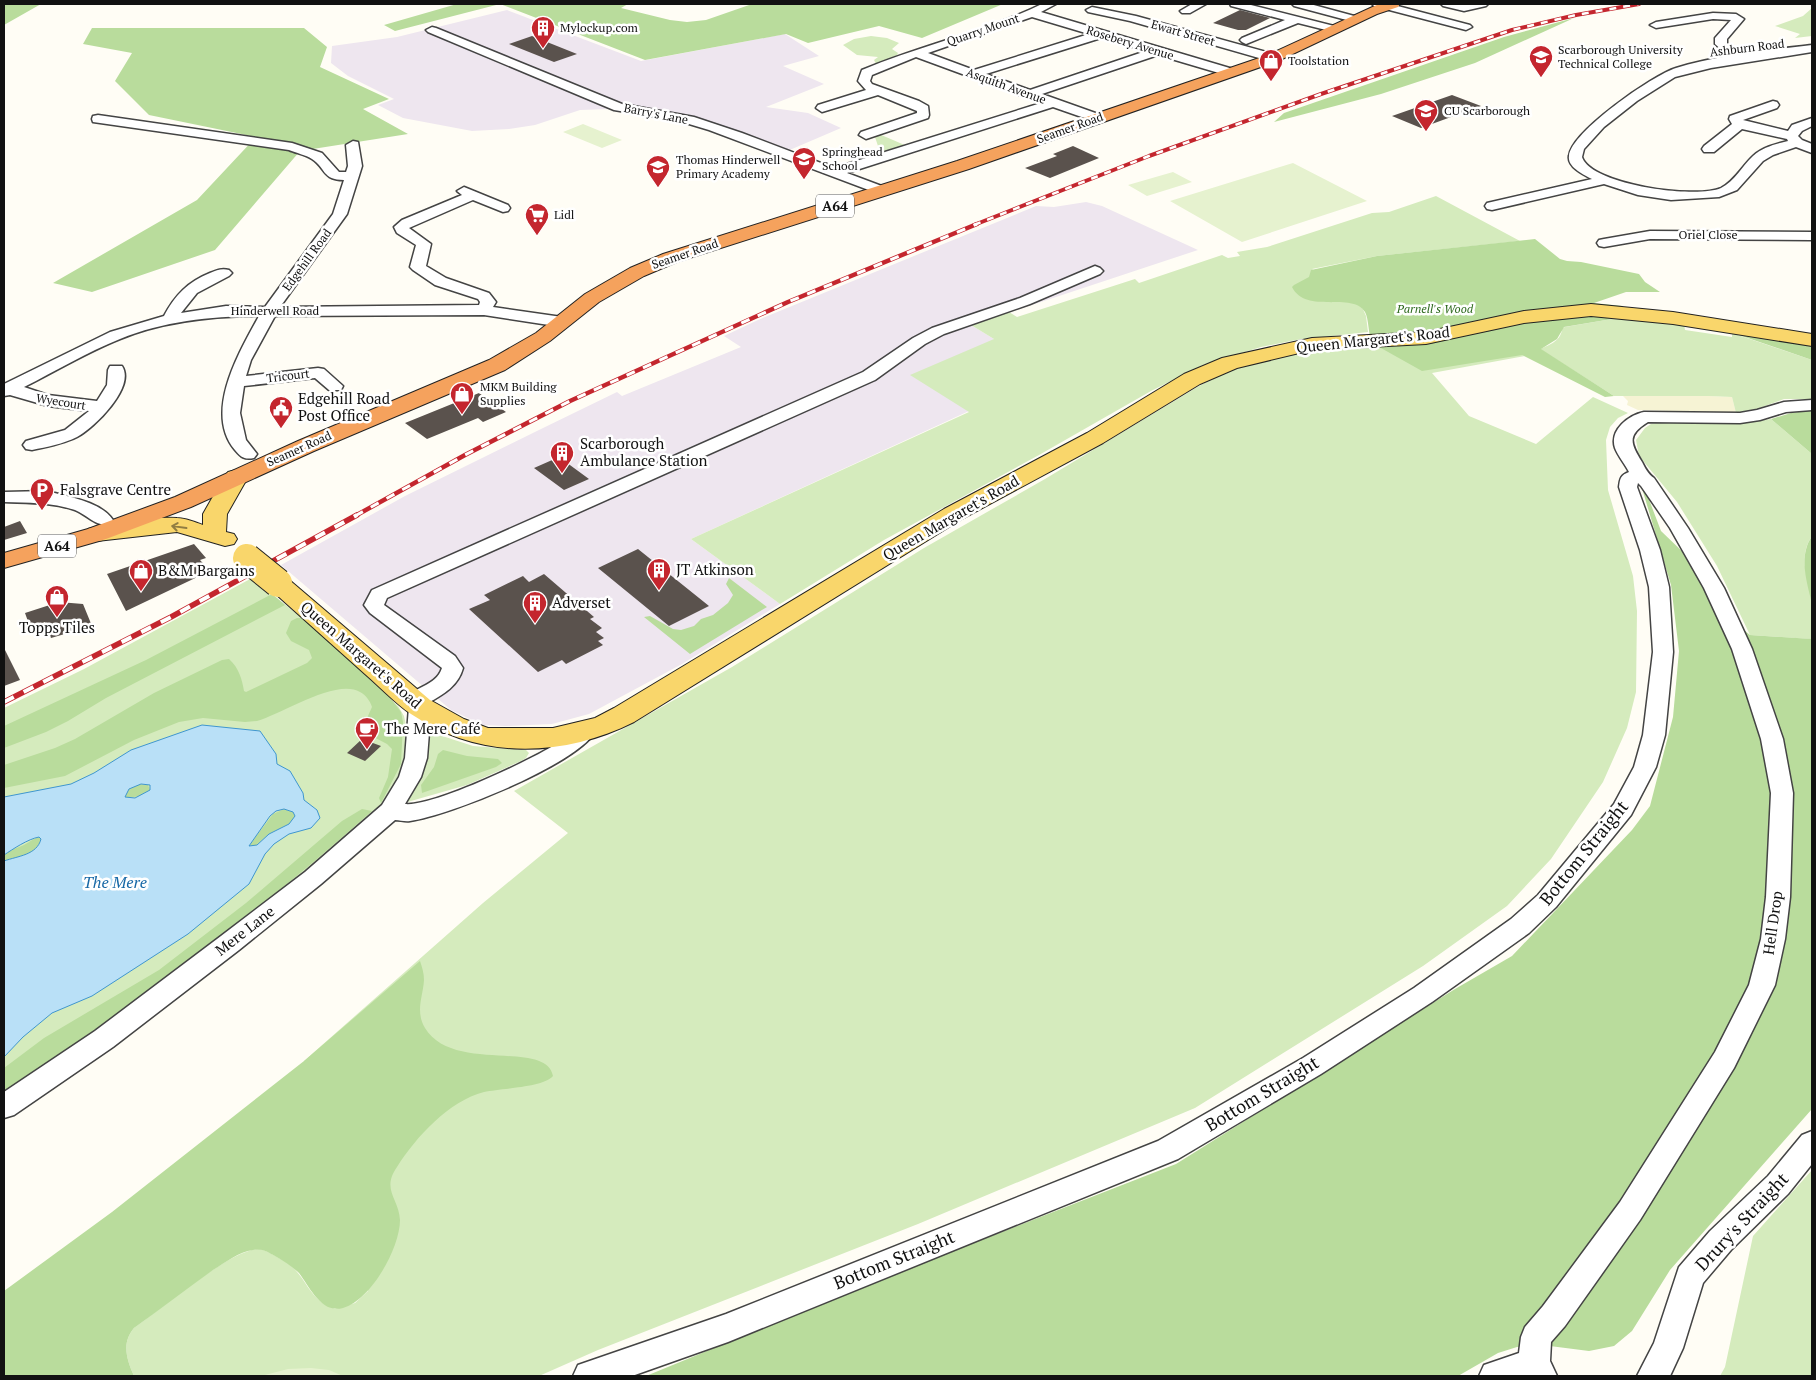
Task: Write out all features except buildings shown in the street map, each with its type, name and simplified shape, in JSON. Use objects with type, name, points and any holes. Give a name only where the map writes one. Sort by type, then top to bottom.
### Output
[{"type":"highway","name":"Seamer Road","points":[[4,561],[100,527],[183,502],[243,468],[282,456],[497,365],[523,351],[592,298],[614,285],[670,258],[882,192],[1273,58],[1385,4]]},
{"type":"main road","name":"Queen Margaret's Road","points":[[183,502],[417,704],[454,726],[486,737],[515,740],[553,738],[604,725],[624,715],[953,514],[1087,442],[1192,379],[1230,363],[1312,344],[1426,338],[1524,317],[1591,310],[1673,318],[1812,340]]},
{"type":"main road","points":[[100,527],[178,525],[220,535],[215,514],[243,468]]},
{"type":"street","name":"Quarry Mount","points":[[877,91],[868,87],[864,80],[866,73],[916,53],[1032,14],[1050,4]]},
{"type":"street","points":[[1186,11],[1200,4]]},
{"type":"street","points":[[1235,4],[1334,29]]},
{"type":"street","points":[[1298,4],[1354,19]]},
{"type":"street","points":[[1385,4],[1466,27]]},
{"type":"street","points":[[1447,4],[1464,8],[1482,4]]},
{"type":"street","name":"Ewart Street","points":[[1092,10],[1132,18],[1273,58]]},
{"type":"street","name":"Rosebery Avenue","points":[[1032,14],[1229,72]]},
{"type":"street","points":[[1656,25],[1713,16],[1736,17],[1738,19],[1736,23],[1721,38],[1721,44],[1729,50]]},
{"type":"street","points":[[1246,40],[1296,20]]},
{"type":"street","name":"Barry's Lane","points":[[432,30],[618,107],[691,121],[742,138],[882,192]]},
{"type":"street","points":[[973,74],[1100,34]]},
{"type":"street","name":"Ashburn Road","points":[[1691,55],[1812,40]]},
{"type":"street","points":[[1812,48],[1731,60],[1681,70],[1668,76],[1618,110],[1576,150],[1577,163],[1605,180],[1632,189],[1691,196],[1721,192],[1730,188],[1764,154],[1794,139],[1797,128],[1812,122]]},
{"type":"street","points":[[1030,94],[1158,51]]},
{"type":"street","name":"Asquith Avenue","points":[[916,53],[1096,118]]},
{"type":"street","points":[[822,108],[840,105],[877,91],[924,109],[923,116],[866,135]]},
{"type":"street","points":[[832,173],[1052,103]]},
{"type":"street","points":[[1740,125],[1735,119],[1773,105]]},
{"type":"street","points":[[98,119],[292,147],[317,156],[331,173],[337,176],[353,176]]},
{"type":"street","points":[[1708,149],[1732,128],[1740,125],[1794,139],[1812,148]]},
{"type":"street","name":"Edgehill Road","points":[[243,468],[230,413],[236,382],[243,360],[270,310],[340,214],[356,166],[353,145]]},
{"type":"street","points":[[1492,206],[1605,180]]},
{"type":"street","points":[[484,310],[488,302],[484,296],[422,272],[418,266],[418,261],[424,244],[402,230],[401,227],[469,193],[503,208]]},
{"type":"street","name":"Oriel Close","points":[[1604,243],[1650,235],[1812,236]]},
{"type":"street","points":[[417,704],[452,676],[453,668],[448,661],[377,609],[374,605],[379,594],[869,376],[919,341],[938,331],[1025,301],[1095,271]]},
{"type":"street","points":[[170,320],[181,299],[200,283],[224,273]]},
{"type":"street","name":"Hinderwell Road","points":[[10,387],[116,335],[170,320],[226,311],[484,310],[562,322]]},
{"type":"street","name":"Wyecourt","points":[[10,387],[31,397],[52,402],[102,407],[114,389],[117,379],[116,370]]},
{"type":"street","name":"Tricourt","points":[[236,382],[318,373],[335,386]]},
{"type":"street","name":"Hell Drop","points":[[1537,1370],[1536,1337],[1554,1316],[1630,1211],[1725,1060],[1762,985],[1773,939],[1778,897],[1782,794],[1772,739],[1742,649],[1714,588],[1656,492],[1641,476],[1624,448],[1624,433],[1628,427],[1644,417],[1740,418],[1760,415],[1784,407],[1812,405]]},
{"type":"street","points":[[32,445],[58,439],[75,432],[86,425],[102,407]]},
{"type":"street","name":"Bottom Straight","points":[[589,1376],[728,1328],[1168,1150],[1336,1050],[1423,995],[1520,926],[1548,901],[1622,809],[1645,768],[1654,735],[1664,652],[1659,587],[1650,550],[1628,487],[1630,478],[1641,476]]},
{"type":"street","points":[[4,497],[47,497],[83,507],[100,527]]},
{"type":"street","name":"Mere Lane","points":[[4,1107],[104,1039],[230,944],[320,872],[390,811],[410,777],[416,758],[417,704]]},
{"type":"street","points":[[390,811],[409,813],[462,799],[544,760],[569,746],[585,731]]},
{"type":"street","name":"Drury's Straight","points":[[1653,1376],[1668,1348],[1690,1277],[1724,1237],[1779,1183],[1812,1143]]},
{"type":"street","points":[[1495,1376],[1537,1370]]},
{"type":"shaded area","points":[[507,10],[641,61],[785,34],[819,56],[783,66],[824,84],[766,107],[808,113],[841,128],[785,152],[640,108],[580,110],[535,125],[509,129],[472,131],[403,118],[378,105],[394,99],[348,76],[331,63],[332,46],[397,37]]},
{"type":"shaded area","points":[[1086,202],[1102,206],[1198,250],[971,325],[994,339],[969,411],[691,539],[780,604],[682,664],[589,714],[552,724],[482,725],[451,710],[281,565],[405,496],[617,392],[622,396],[741,347],[724,336],[758,320],[1036,206],[1054,207]]},
{"type":"shaded area","points":[[1623,396],[1732,397],[1736,413],[1638,410],[1627,405],[1628,401]]},
{"type":"green space","points":[[4,4],[41,4],[4,25]]},
{"type":"green space","points":[[457,4],[500,4],[395,31],[384,25]]},
{"type":"green space","points":[[500,4],[628,4],[621,8],[670,20],[687,22],[706,20],[752,4],[1003,4],[922,38],[879,26],[808,43],[786,34],[645,60]]},
{"type":"green space","points":[[1812,8],[1812,36],[1795,38],[1800,34],[1775,26],[1803,16]]},
{"type":"green space","points":[[1574,18],[1475,63],[1381,94],[1274,122],[1284,113],[1504,37]]},
{"type":"green space","points":[[92,28],[304,28],[327,47],[320,67],[389,99],[363,109],[408,134],[300,151],[215,250],[92,292],[53,283],[197,200],[256,137],[149,115],[115,81],[132,53],[83,44]]},
{"type":"green space","points":[[871,36],[887,38],[899,43],[892,49],[898,53],[897,55],[876,64],[874,60],[878,57],[857,55],[843,45],[854,39]]},
{"type":"green space","points":[[583,124],[622,140],[602,148],[563,132]]},
{"type":"green space","points":[[879,134],[907,146],[881,155],[875,137]]},
{"type":"green space","points":[[1293,163],[1367,201],[1242,242],[1170,201]]},
{"type":"green space","points":[[1173,172],[1192,182],[1147,196],[1128,185]]},
{"type":"green space","points":[[1436,196],[1520,241],[1377,256],[1312,269],[1361,305],[1366,316],[1368,332],[1296,340],[1261,347],[1203,365],[1151,391],[884,540],[780,604],[691,539],[969,412],[910,375],[994,339],[971,325],[1009,312],[1017,317],[1135,279],[1139,283],[1222,255],[1228,258],[1240,256],[1237,252],[1267,247],[1372,213],[1389,212]]},
{"type":"green space","name":"Parnell's Wood","points":[[1535,239],[1560,259],[1639,274],[1645,282],[1660,292],[1626,292],[1594,303],[1623,306],[1623,314],[1618,318],[1564,327],[1557,339],[1541,349],[1614,396],[1605,397],[1522,355],[1422,371],[1372,343],[1365,312],[1359,306],[1350,303],[1308,300],[1299,295],[1292,287],[1309,277],[1311,270],[1377,256]]},
{"type":"green space","points":[[1618,318],[1684,324],[1685,330],[1732,337],[1732,333],[1812,360],[1812,399],[1784,399],[1754,410],[1736,413],[1732,397],[1614,396],[1540,349],[1558,339],[1562,328]]},
{"type":"green space","points":[[1732,330],[1812,343],[1812,360],[1736,334]]},
{"type":"green space","points":[[1358,344],[1525,356],[1432,373],[1469,416],[1536,444],[1593,397],[1628,413],[1618,418],[1610,427],[1606,440],[1608,490],[1633,576],[1637,611],[1636,692],[1627,728],[1603,782],[1551,859],[1507,906],[1423,966],[1195,1108],[918,1224],[598,1350],[539,1376],[134,1376],[127,1358],[126,1346],[134,1328],[214,1269],[247,1251],[259,1249],[269,1252],[286,1262],[292,1266],[316,1298],[335,1309],[355,1303],[368,1291],[304,1061],[483,903],[568,833],[514,791],[732,667],[924,548],[1045,479],[1199,386],[1227,372],[1263,360],[1317,348]]},
{"type":"green space","points":[[1812,410],[1812,454],[1771,419],[1791,413]]},
{"type":"green space","points":[[1771,419],[1812,454],[1812,536],[1805,553],[1805,569],[1813,608],[1812,639],[1750,635],[1717,566],[1677,502],[1639,456],[1636,440],[1645,428],[1651,424],[1744,423]]},
{"type":"green space","points":[[1641,485],[1645,489],[1661,531],[1686,555],[1698,575],[1709,601],[1750,635],[1812,639],[1812,1109],[1670,1270],[1632,1331],[1614,1346],[1589,1351],[1542,1345],[1517,1347],[1498,1353],[1458,1376],[646,1376],[884,1278],[1176,1164],[1455,989],[1512,956],[1632,830],[1650,806],[1673,717],[1679,651],[1671,585]]},
{"type":"green space","points":[[1812,536],[1812,604],[1806,578],[1805,552]]},
{"type":"green space","points":[[252,578],[302,618],[398,706],[404,716],[409,740],[408,751],[396,791],[359,831],[92,1041],[4,1102],[4,708],[84,669]]},
{"type":"green space","points":[[729,578],[767,607],[690,654],[644,617],[650,616],[673,629],[681,630],[694,626],[701,619],[713,615],[728,603],[733,595],[726,584]]},
{"type":"green space","points":[[272,594],[285,605],[106,698],[68,721],[46,732],[4,748],[4,726],[146,660]]},
{"type":"green space","points":[[302,618],[389,696],[401,712],[403,722],[401,764],[381,803],[379,798],[388,777],[392,749],[387,744],[364,732],[363,727],[372,707],[364,695],[350,689],[323,693],[257,721],[245,722],[203,718],[179,722],[134,740],[65,776],[4,788],[4,765],[55,748],[75,739],[154,693],[222,660],[229,659],[238,670],[244,691],[246,692],[307,663],[312,658],[309,650],[291,641],[286,633],[291,621]]},
{"type":"green space","points":[[427,731],[473,746],[526,750],[529,753],[521,761],[467,785],[404,803]]},
{"type":"green space","points":[[443,750],[467,756],[498,759],[502,763],[496,767],[422,793],[421,785],[434,767],[438,754]]},
{"type":"green space","points":[[136,784],[148,785],[150,790],[142,796],[125,798],[126,792]]},
{"type":"green space","points":[[284,809],[293,812],[295,816],[289,824],[269,834],[255,846],[249,846],[273,814]]},
{"type":"green space","points":[[362,809],[372,811],[229,931],[117,1016],[4,1094],[4,1068],[44,1038],[159,970],[246,903],[342,821]]},
{"type":"green space","points":[[39,837],[41,838],[39,844],[32,852],[4,861],[4,855]]},
{"type":"green space","points":[[420,961],[424,980],[420,1016],[425,1028],[438,1042],[456,1050],[476,1054],[534,1059],[547,1065],[553,1076],[540,1083],[484,1092],[471,1097],[458,1103],[424,1132],[392,1175],[391,1188],[399,1212],[399,1231],[382,1272],[364,1295],[343,1308],[335,1309],[328,1307],[317,1298],[299,1273],[290,1266],[265,1251],[248,1251],[213,1270],[134,1328],[126,1346],[126,1352],[134,1376],[4,1376],[4,1291],[112,1212],[304,1061]]},
{"type":"green space","points":[[1812,1170],[1812,1376],[1720,1376],[1725,1367],[1753,1236]]},
{"type":"green space","points":[[311,1368],[329,1370],[343,1376],[261,1376],[288,1369]]},
{"type":"water","name":"The Mere","points":[[202,725],[260,731],[276,754],[277,764],[290,771],[303,793],[304,800],[317,810],[320,818],[311,828],[289,834],[274,844],[265,854],[249,884],[188,934],[92,996],[52,1013],[23,1037],[4,1057],[4,861],[31,852],[36,848],[41,839],[39,837],[30,840],[4,855],[4,797],[71,784],[94,773],[131,750]],"holes":[[[141,784],[150,785],[150,790],[135,798],[125,797],[129,789]],[[284,809],[293,812],[295,816],[289,824],[269,834],[257,845],[249,846],[270,816],[276,811]]]},
{"type":"railway","points":[[974,225],[1149,156],[1321,94],[1512,30],[1576,15],[1639,4]]},
{"type":"railway","points":[[355,516],[465,455],[570,401],[788,302],[977,224]]},
{"type":"railway","points":[[4,702],[171,617],[357,515]]},
{"type":"place","name":"Mylockup.com","points":[[543,49]]},
{"type":"place","name":"Scarborough University Technical College","points":[[1541,78]]},
{"type":"place","name":"Toolstation","points":[[1271,82]]},
{"type":"place","name":"CU Scarborough","points":[[1426,132]]},
{"type":"place","name":"Springhead School","points":[[804,180]]},
{"type":"place","name":"Thomas Hinderwell Primary Academy","points":[[658,188]]},
{"type":"place","name":"Lidl","points":[[537,236]]},
{"type":"place","name":"MKM Building Supplies","points":[[462,415]]},
{"type":"place","name":"Edgehill Road Post Office","points":[[281,429]]},
{"type":"place","name":"Scarborough Ambulance Station","points":[[562,474]]},
{"type":"place","name":"Falsgrave Centre","points":[[42,511]]},
{"type":"place","name":"JT Atkinson","points":[[659,591]]},
{"type":"place","name":"B&M Bargains","points":[[141,592]]},
{"type":"place","name":"Topps Tiles","points":[[57,618]]},
{"type":"place","name":"Adverset","points":[[535,624]]},
{"type":"place","name":"The Mere Café","points":[[367,750]]}]
